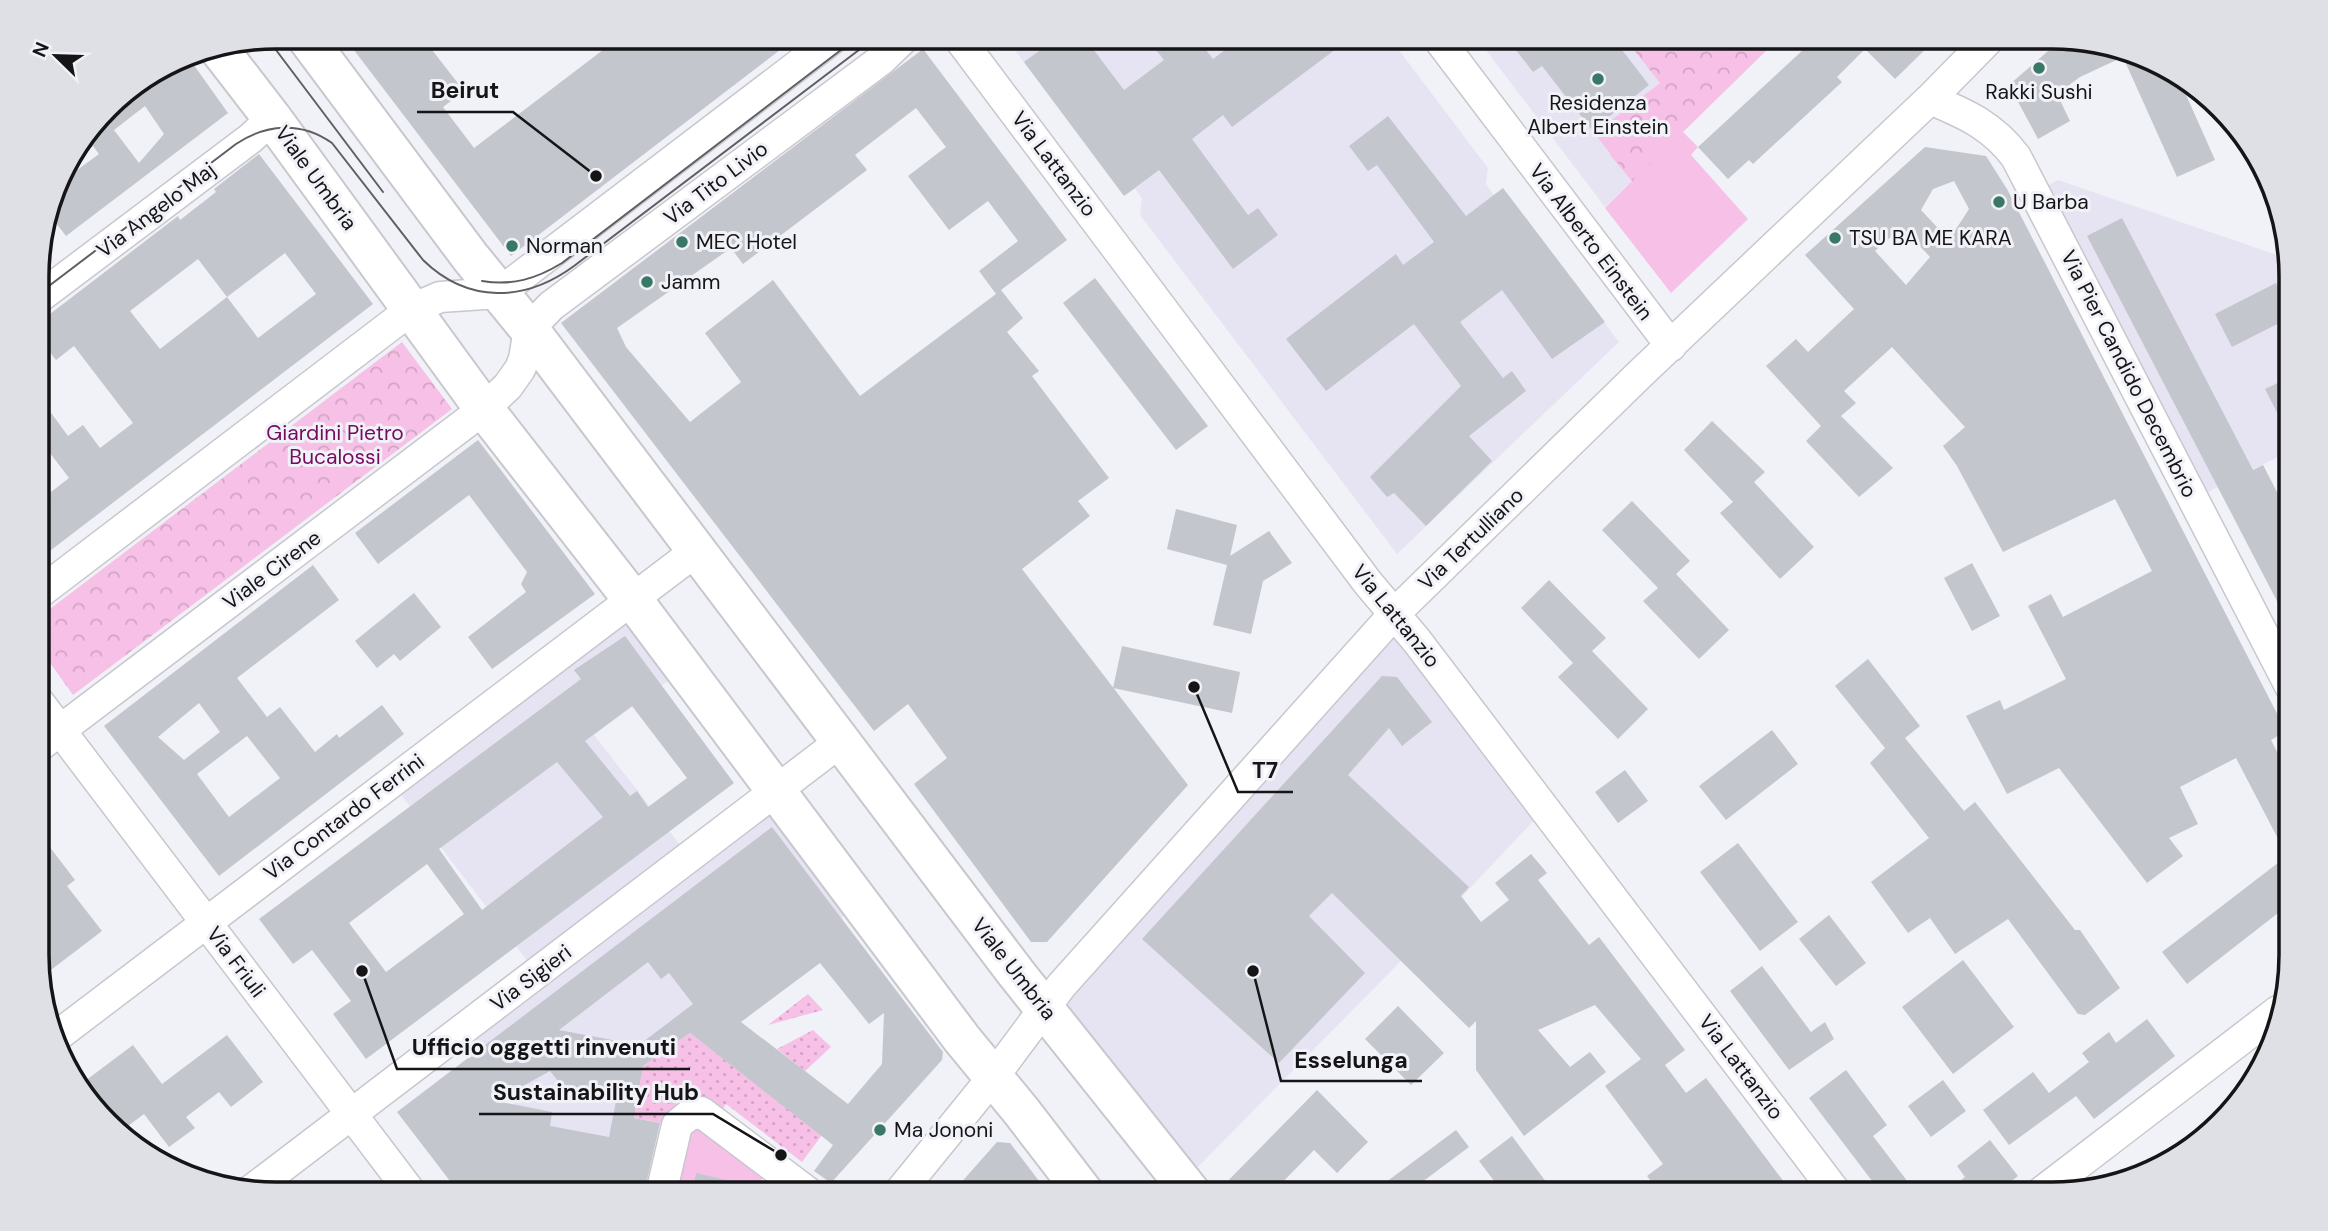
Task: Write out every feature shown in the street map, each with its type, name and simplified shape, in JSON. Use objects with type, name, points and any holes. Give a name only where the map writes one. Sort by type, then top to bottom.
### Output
[{"type":"main road","name":"Viale Umbria","points":[[315,49],[1044,1009],[1182,1182]]},
{"type":"main road","name":"Viale Umbria","points":[[224,56],[272,117],[484,409],[777,791],[962,1039],[1076,1182]]},
{"type":"street","name":"Via Tito Livio","points":[[499,293],[819,49]]},
{"type":"street","name":"Via Tito Livio","points":[[529,329],[551,306],[892,49]]},
{"type":"street","name":"Via Lattanzio","points":[[967,49],[1368,583],[1417,641],[1828,1182]]},
{"type":"street","name":"Via Alberto Einstein","points":[[1446,49],[1671,346]]},
{"type":"street","name":"Via Tertulliano","points":[[1930,99],[1958,49]]},
{"type":"street","name":"Via Tertulliano","points":[[908,1182],[1072,974],[1394,614],[1979,49]]},
{"type":"street","name":"Via Pier Candido Decembrio","points":[[1930,99],[1990,129],[2004,140],[2017,157],[2279,665]]},
{"type":"street","name":"Via Angelo Maj","points":[[49,290],[251,138],[272,117]]},
{"type":"street","points":[[49,586],[412,309],[440,297],[499,293]]},
{"type":"street","points":[[484,409],[508,386],[520,369],[529,329]]},
{"type":"street","name":"Viale Cirene","points":[[49,739],[484,409]]},
{"type":"street","points":[[632,600],[696,551]]},
{"type":"street","name":"Via Contardo Ferrini","points":[[63,1032],[632,600]]},
{"type":"street","name":"Via Friuli","points":[[49,739],[206,922],[403,1182]]},
{"type":"street","points":[[777,791],[840,742]]},
{"type":"street","name":"Via Sigieri","points":[[262,1182],[777,791]]},
{"type":"street","points":[[2055,1182],[2270,1017]]},
{"type":"street","points":[[664,1182],[674,1132],[693,1106],[794,1182]]},
{"type":"shaded area","points":[[1014,49],[1398,49],[1488,168],[1486,184],[1494,195],[1503,188],[1619,342],[1397,554],[1140,215],[1142,198],[1135,189],[1124,196]]},
{"type":"shaded area","points":[[1485,49],[1768,49],[1605,207]]},
{"type":"shaded area","points":[[2058,180],[2278,255],[2279,456],[2198,497],[2038,190]]},
{"type":"shaded area","points":[[632,601],[683,670],[594,735],[688,855],[535,971],[393,784]]},
{"type":"shaded area","points":[[1392,625],[1540,814],[1401,961],[1187,1178],[1048,1008]]},
{"type":"shaded area","points":[[776,794],[859,905],[643,1066],[621,1182],[593,1182],[504,1159],[516,1090],[468,1029]]},
{"type":"green space","points":[[1633,49],[1768,49],[1632,181],[1598,138],[1608,131],[1604,126],[1660,83]]},
{"type":"green space","points":[[1763,49],[1768,49],[1683,132],[1698,147],[1691,155],[1748,219],[1671,293],[1605,208],[1632,181],[1610,155]]},
{"type":"green space","name":"Giardini Pietro Bucalossi","points":[[402,342],[452,409],[73,695],[49,661],[49,610]]},
{"type":"green space","points":[[808,994],[823,1010],[768,1025]]},
{"type":"green space","points":[[813,1030],[831,1047],[805,1071],[777,1049]]},
{"type":"green space","points":[[690,1033],[822,1135],[802,1162],[726,1104],[718,1116],[682,1091],[667,1124],[634,1118],[643,1066]]},
{"type":"green space","points":[[697,1120],[765,1166],[761,1182],[669,1181],[677,1142]]},
{"type":"building","points":[[353,49],[431,49],[464,91],[443,107],[474,148],[604,49],[781,49],[511,256]]},
{"type":"building","points":[[923,49],[1067,240],[1001,290],[1023,318],[1007,332],[1039,371],[1032,376],[1109,478],[1078,501],[1090,516],[1022,569],[1188,785],[1047,942],[1031,942],[914,784],[947,758],[908,704],[874,731],[561,323]],"holes":[[[916,108],[946,147],[908,176],[949,230],[988,201],[1018,241],[979,271],[996,294],[860,396],[773,280],[705,333],[741,382],[690,422],[626,347],[617,328],[731,248],[743,264],[867,170],[855,155]]]},
{"type":"building","points":[[1042,49],[1093,49],[1124,90],[1164,60],[1155,49],[1205,49],[1213,59],[1226,49],[1336,49],[1232,127],[1223,115],[1192,139],[1248,215],[1258,208],[1278,235],[1233,269],[1159,170],[1124,196],[1024,62]]},
{"type":"building","name":"Residenza Albert Einstein","points":[[1515,49],[1621,49],[1649,85],[1592,130],[1542,66],[1533,72]]},
{"type":"building","points":[[1804,49],[1865,49],[1837,77],[1842,82],[1753,164],[1749,160],[1728,179],[1698,147]]},
{"type":"building","points":[[1865,49],[1926,49],[1895,79]]},
{"type":"building","points":[[2050,49],[2097,53],[2118,59],[2080,77],[2057,94],[2070,121],[2038,139],[2009,85]]},
{"type":"building","points":[[2125,61],[2153,72],[2185,92],[2215,160],[2177,177]]},
{"type":"building","points":[[194,65],[228,113],[66,236],[56,223],[61,203],[73,173],[99,154],[93,146],[86,152],[126,105],[162,79]],"holes":[[[145,106],[164,134],[139,163],[114,130]]]},
{"type":"building","points":[[1388,116],[1466,216],[1503,188],[1605,322],[1552,359],[1502,290],[1460,322],[1503,378],[1512,371],[1526,391],[1469,436],[1492,461],[1426,526],[1394,493],[1387,497],[1370,477],[1461,386],[1414,324],[1326,391],[1286,339],[1396,254],[1403,265],[1434,242],[1377,165],[1368,171],[1349,146]]},
{"type":"building","points":[[1925,147],[1986,156],[2007,189],[2279,717],[2279,735],[2271,740],[2279,756],[2279,841],[2236,758],[2180,787],[2198,824],[2169,838],[2183,856],[2147,883],[2059,768],[2007,794],[1966,716],[2000,700],[2004,710],[2066,679],[2028,606],[2051,594],[2063,617],[2152,571],[2115,499],[2003,552],[1957,466],[1943,446],[1965,427],[1892,347],[1844,391],[1856,403],[1841,416],[1893,468],[1859,497],[1806,441],[1821,426],[1766,366],[1796,339],[1808,352],[1854,309],[1805,255]],"holes":[[[1954,181],[1969,209],[1949,240],[1921,210],[1933,189]],[[1902,227],[1930,257],[1906,285],[1875,251]]]},
{"type":"building","points":[[259,154],[373,304],[49,552],[49,493],[69,478],[49,452],[49,410],[68,436],[83,425],[100,448],[133,423],[74,346],[56,360],[49,351],[49,315],[178,216],[180,220],[216,192],[214,189]],"holes":[[[285,253],[316,294],[258,338],[227,297]],[[198,259],[227,297],[160,349],[130,311]]]},
{"type":"building","points":[[2122,218],[2253,470],[2263,465],[2279,496],[2279,605],[2087,236]]},
{"type":"building","points":[[1095,278],[1208,426],[1176,450],[1063,303]]},
{"type":"building","points":[[2276,283],[2279,289],[2279,323],[2232,347],[2215,314]]},
{"type":"building","points":[[2279,382],[2279,416],[2265,389]]},
{"type":"building","points":[[1712,421],[1765,472],[1754,482],[1814,547],[1780,579],[1720,513],[1733,502],[1684,450]]},
{"type":"building","points":[[478,440],[595,594],[492,669],[468,637],[526,592],[521,584],[527,572],[469,495],[378,564],[355,533]]},
{"type":"building","points":[[1632,501],[1690,561],[1676,574],[1729,630],[1699,659],[1643,601],[1658,588],[1602,530]]},
{"type":"building","points":[[1176,509],[1237,525],[1230,556],[1269,531],[1292,563],[1263,581],[1251,634],[1213,625],[1227,565],[1167,549]]},
{"type":"building","points":[[1972,563],[2000,616],[1972,631],[1944,578]]},
{"type":"building","points":[[313,565],[339,600],[237,678],[267,717],[280,707],[315,752],[337,734],[339,738],[382,705],[404,734],[219,876],[104,726]],"holes":[[[199,703],[220,732],[184,760],[158,737]],[[247,736],[280,778],[229,817],[197,774]]]},
{"type":"building","points":[[1549,580],[1606,638],[1592,651],[1648,709],[1618,739],[1558,677],[1573,663],[1521,608]]},
{"type":"building","points":[[414,593],[441,627],[400,661],[394,654],[377,668],[355,641]]},
{"type":"building","points":[[625,636],[734,783],[366,1059],[333,1014],[351,1001],[312,950],[293,964],[259,919],[581,679],[574,670]],"holes":[[[632,706],[687,778],[648,807],[637,791],[630,796],[585,741]],[[557,762],[603,817],[482,910],[439,849]],[[427,864],[464,914],[386,972],[349,923]]]},
{"type":"building","points":[[1122,646],[1240,672],[1232,713],[1113,688]]},
{"type":"building","points":[[1868,659],[1920,726],[1905,738],[1964,811],[1975,802],[2075,930],[2080,930],[2120,988],[2085,1015],[2078,1014],[2008,919],[1955,954],[1930,918],[1908,933],[1871,882],[1929,838],[1870,763],[1885,748],[1835,686]]},
{"type":"building","points":[[1382,676],[1397,677],[1432,722],[1402,746],[1389,728],[1348,775],[1469,887],[1461,896],[1481,922],[1509,900],[1495,883],[1531,854],[1547,873],[1538,880],[1589,945],[1599,937],[1685,1050],[1665,1065],[1686,1093],[1706,1078],[1784,1182],[1652,1182],[1647,1176],[1663,1164],[1605,1086],[1641,1059],[1595,1005],[1538,1030],[1570,1067],[1590,1052],[1606,1072],[1524,1136],[1476,1070],[1476,1021],[1469,1028],[1332,893],[1309,916],[1365,973],[1279,1063],[1142,939]]},
{"type":"building","points":[[1772,730],[1798,764],[1726,820],[1699,786]]},
{"type":"building","points":[[1625,770],[1648,801],[1618,823],[1595,792]]},
{"type":"building","points":[[772,827],[943,1052],[942,1060],[832,1182],[814,1171],[833,1145],[690,1033],[643,1066],[634,1118],[660,1123],[647,1182],[451,1182],[397,1112]],"holes":[[[648,962],[661,979],[669,973],[693,1004],[639,1045],[559,1030]],[[820,963],[869,1024],[884,1013],[882,1064],[848,1104],[741,1022]],[[550,1071],[562,1086],[617,1096],[609,1137],[550,1126],[552,1112],[496,1101]]]},
{"type":"building","points":[[1738,843],[1798,922],[1760,951],[1700,872]]},
{"type":"building","points":[[49,846],[75,880],[67,886],[102,931],[50,971]]},
{"type":"building","points":[[2279,862],[2279,912],[2187,984],[2162,952]]},
{"type":"building","points":[[1829,915],[1866,963],[1836,986],[1799,939]]},
{"type":"building","points":[[1963,960],[2014,1027],[1953,1074],[1902,1007]]},
{"type":"building","points":[[1762,966],[1811,1032],[1825,1022],[1834,1039],[1789,1070],[1730,991]]},
{"type":"building","points":[[1398,1006],[1444,1053],[1411,1085],[1365,1039]]},
{"type":"building","points":[[2147,1019],[2175,1056],[2094,1119],[2076,1096],[2009,1145],[1983,1110],[2033,1072],[2049,1093],[2089,1062],[2082,1053],[2109,1032],[2116,1043]]},
{"type":"building","points":[[227,1035],[263,1082],[231,1107],[219,1092],[186,1117],[195,1128],[169,1147],[144,1114],[126,1126],[105,1105],[86,1080],[133,1045],[162,1084]]},
{"type":"building","points":[[1846,1070],[1887,1125],[1873,1136],[1908,1182],[1873,1182],[1809,1098]]},
{"type":"building","points":[[1943,1080],[1966,1111],[1931,1137],[1908,1106]]},
{"type":"building","points":[[1317,1090],[1368,1142],[1337,1173],[1314,1150],[1283,1182],[1227,1182]]},
{"type":"building","points":[[1456,1130],[1469,1147],[1422,1182],[1386,1182]]},
{"type":"building","points":[[1512,1136],[1546,1182],[1495,1182],[1479,1161]]},
{"type":"building","points":[[1990,1140],[2018,1176],[2010,1182],[1959,1182],[1965,1177],[1957,1166]]},
{"type":"building","points":[[997,1142],[1010,1143],[1040,1182],[962,1182]]},
{"type":"building","points":[[696,1173],[735,1182],[694,1182]]},
{"type":"tram line","points":[[275,49],[383,192]]},
{"type":"tram line","points":[[482,281],[504,283],[524,280],[562,263],[842,49]]},
{"type":"tram line","points":[[49,286],[236,144],[259,132],[296,128],[332,143],[423,260],[440,274],[459,285],[478,291],[517,292],[555,278],[574,266],[860,49]]},
{"type":"place","name":"Rakki Sushi","points":[[2039,68]]},
{"type":"place","name":"Residenza Albert Einstein","points":[[1598,79]]},
{"type":"place","name":"Beirut","points":[[596,176]]},
{"type":"place","name":"U Barba","points":[[1999,202]]},
{"type":"place","name":"TSU BA ME KARA","points":[[1835,238]]},
{"type":"place","name":"MEC Hotel","points":[[682,242]]},
{"type":"place","name":"Norman","points":[[512,246]]},
{"type":"place","name":"Jamm","points":[[647,282]]},
{"type":"place","name":"T7","points":[[1194,687]]},
{"type":"place","name":"Ufficio oggetti rinvenuti","points":[[362,971]]},
{"type":"place","name":"Esselunga","points":[[1253,971]]},
{"type":"place","name":"Ma Jononi","points":[[880,1130]]},
{"type":"place","name":"Sustainability Hub","points":[[781,1155]]}]
